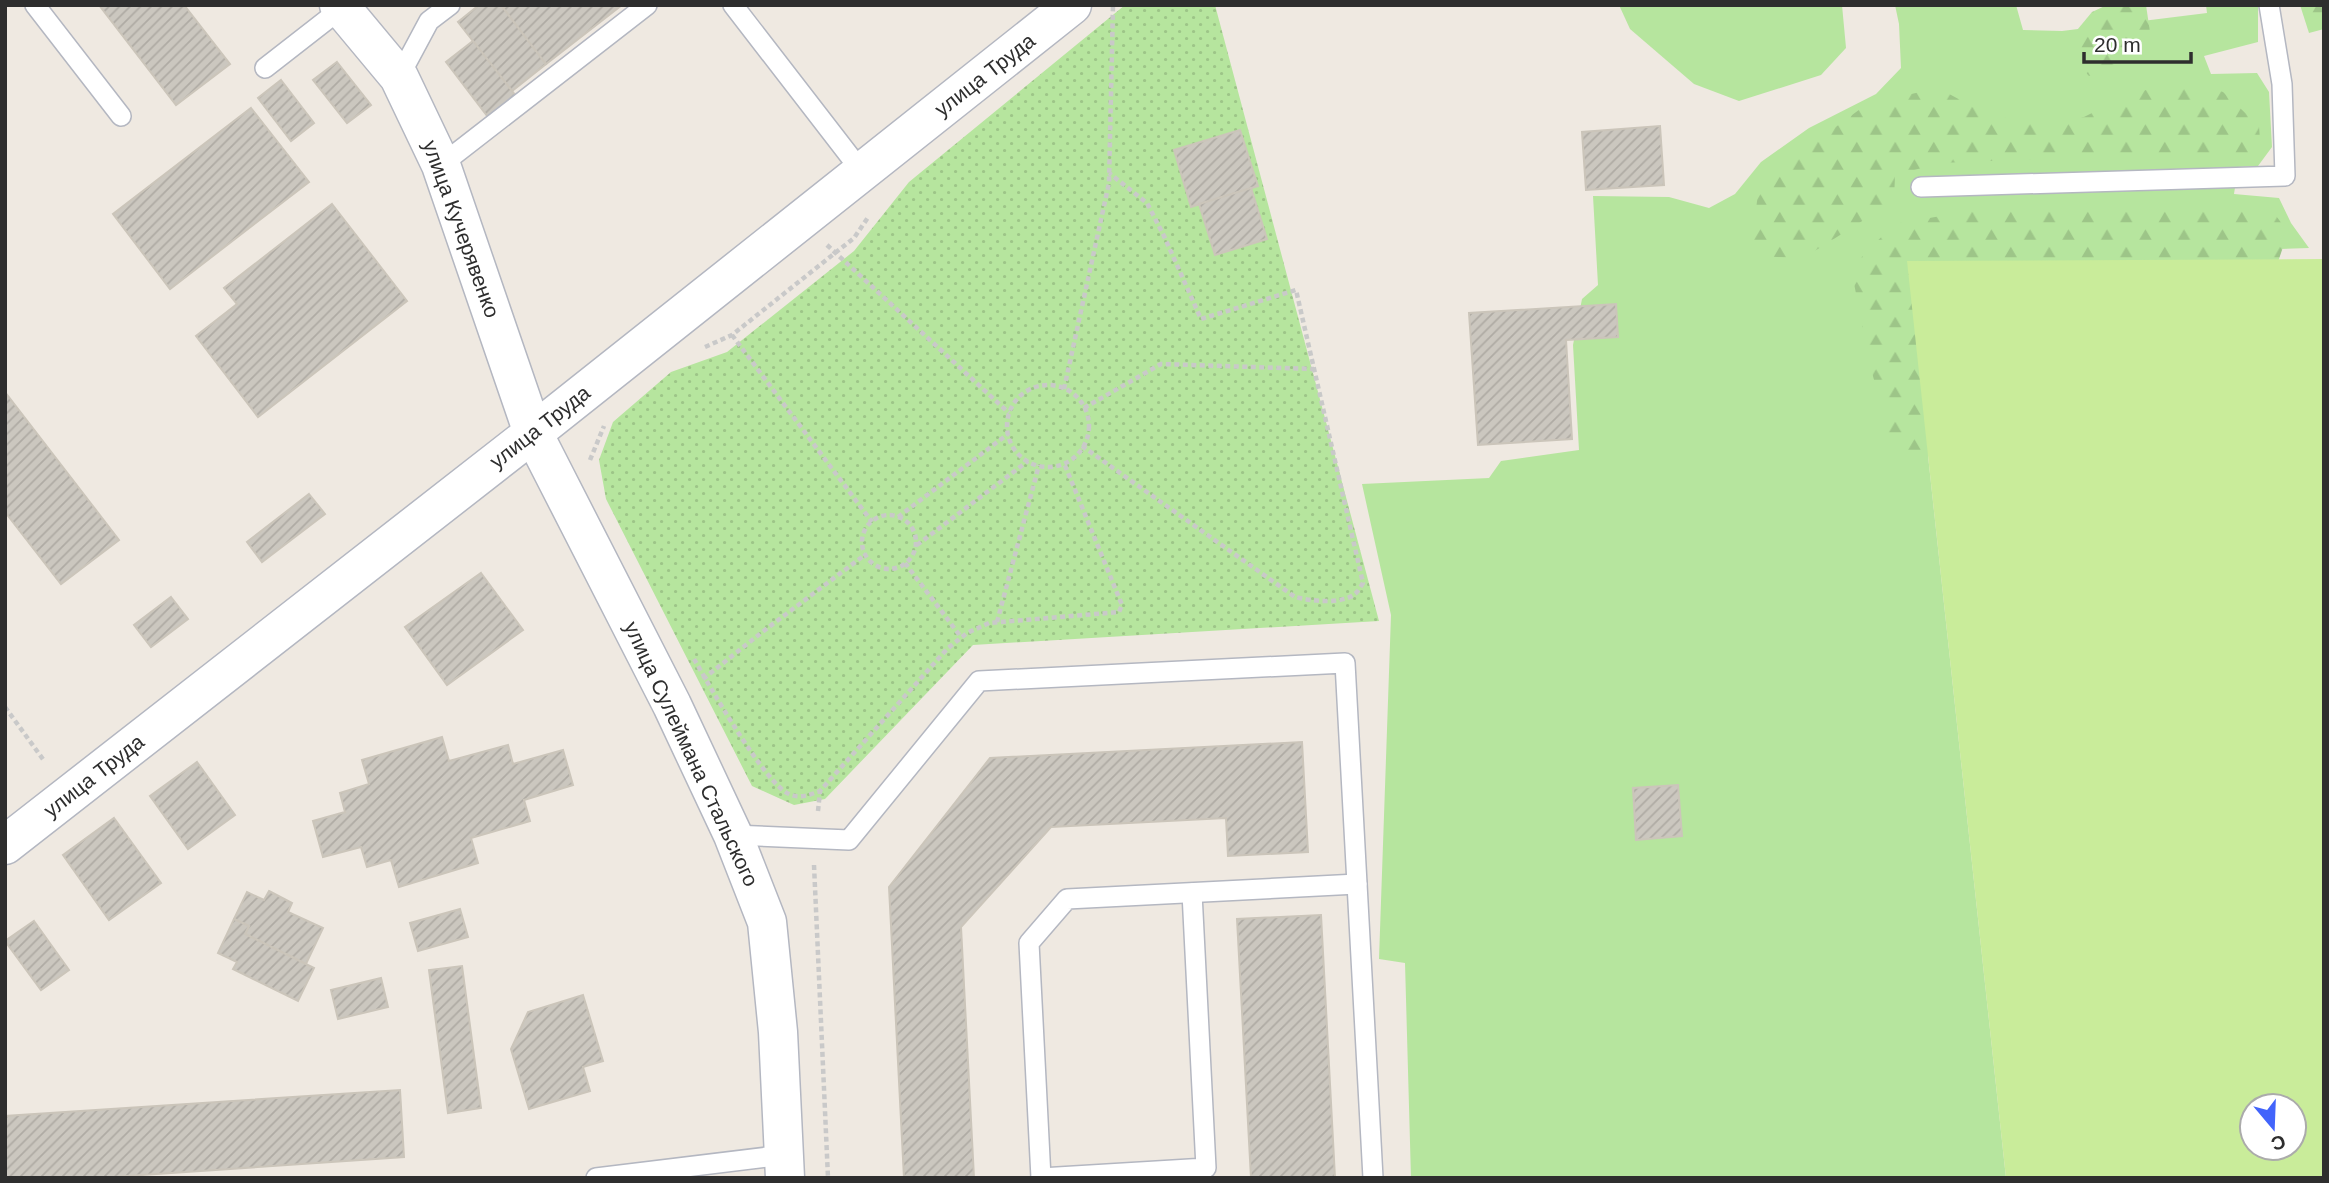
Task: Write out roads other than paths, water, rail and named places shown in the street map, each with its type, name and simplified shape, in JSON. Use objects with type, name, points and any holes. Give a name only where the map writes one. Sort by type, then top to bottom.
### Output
[{"type":"main road","name":"улица Труда","points":[[5,845],[533,433],[1072,5]]},
{"type":"main road","name":"улица Кучерявенко","points":[[341,7],[399,77],[441,165],[533,433]]},
{"type":"main road","name":"улица Сулеймана Стальского","points":[[533,433],[672,705],[733,835],[767,922],[778,1032],[785,1166]]},
{"type":"lane","points":[[35,5],[121,117]]},
{"type":"lane","points":[[399,77],[429,21],[450,5]]},
{"type":"lane","points":[[441,165],[647,5]]},
{"type":"lane","points":[[733,5],[862,172]]},
{"type":"lane","points":[[1921,187],[2285,176],[2282,84],[2269,5]]},
{"type":"lane","points":[[265,68],[341,7]]},
{"type":"lane","points":[[733,835],[849,840],[979,681],[1345,663],[1373,1178]]},
{"type":"lane","points":[[1192,893],[1206,1168],[1041,1178],[1029,943],[1067,899],[1357,884]]},
{"type":"lane","points":[[596,1178],[785,1166]]}]
